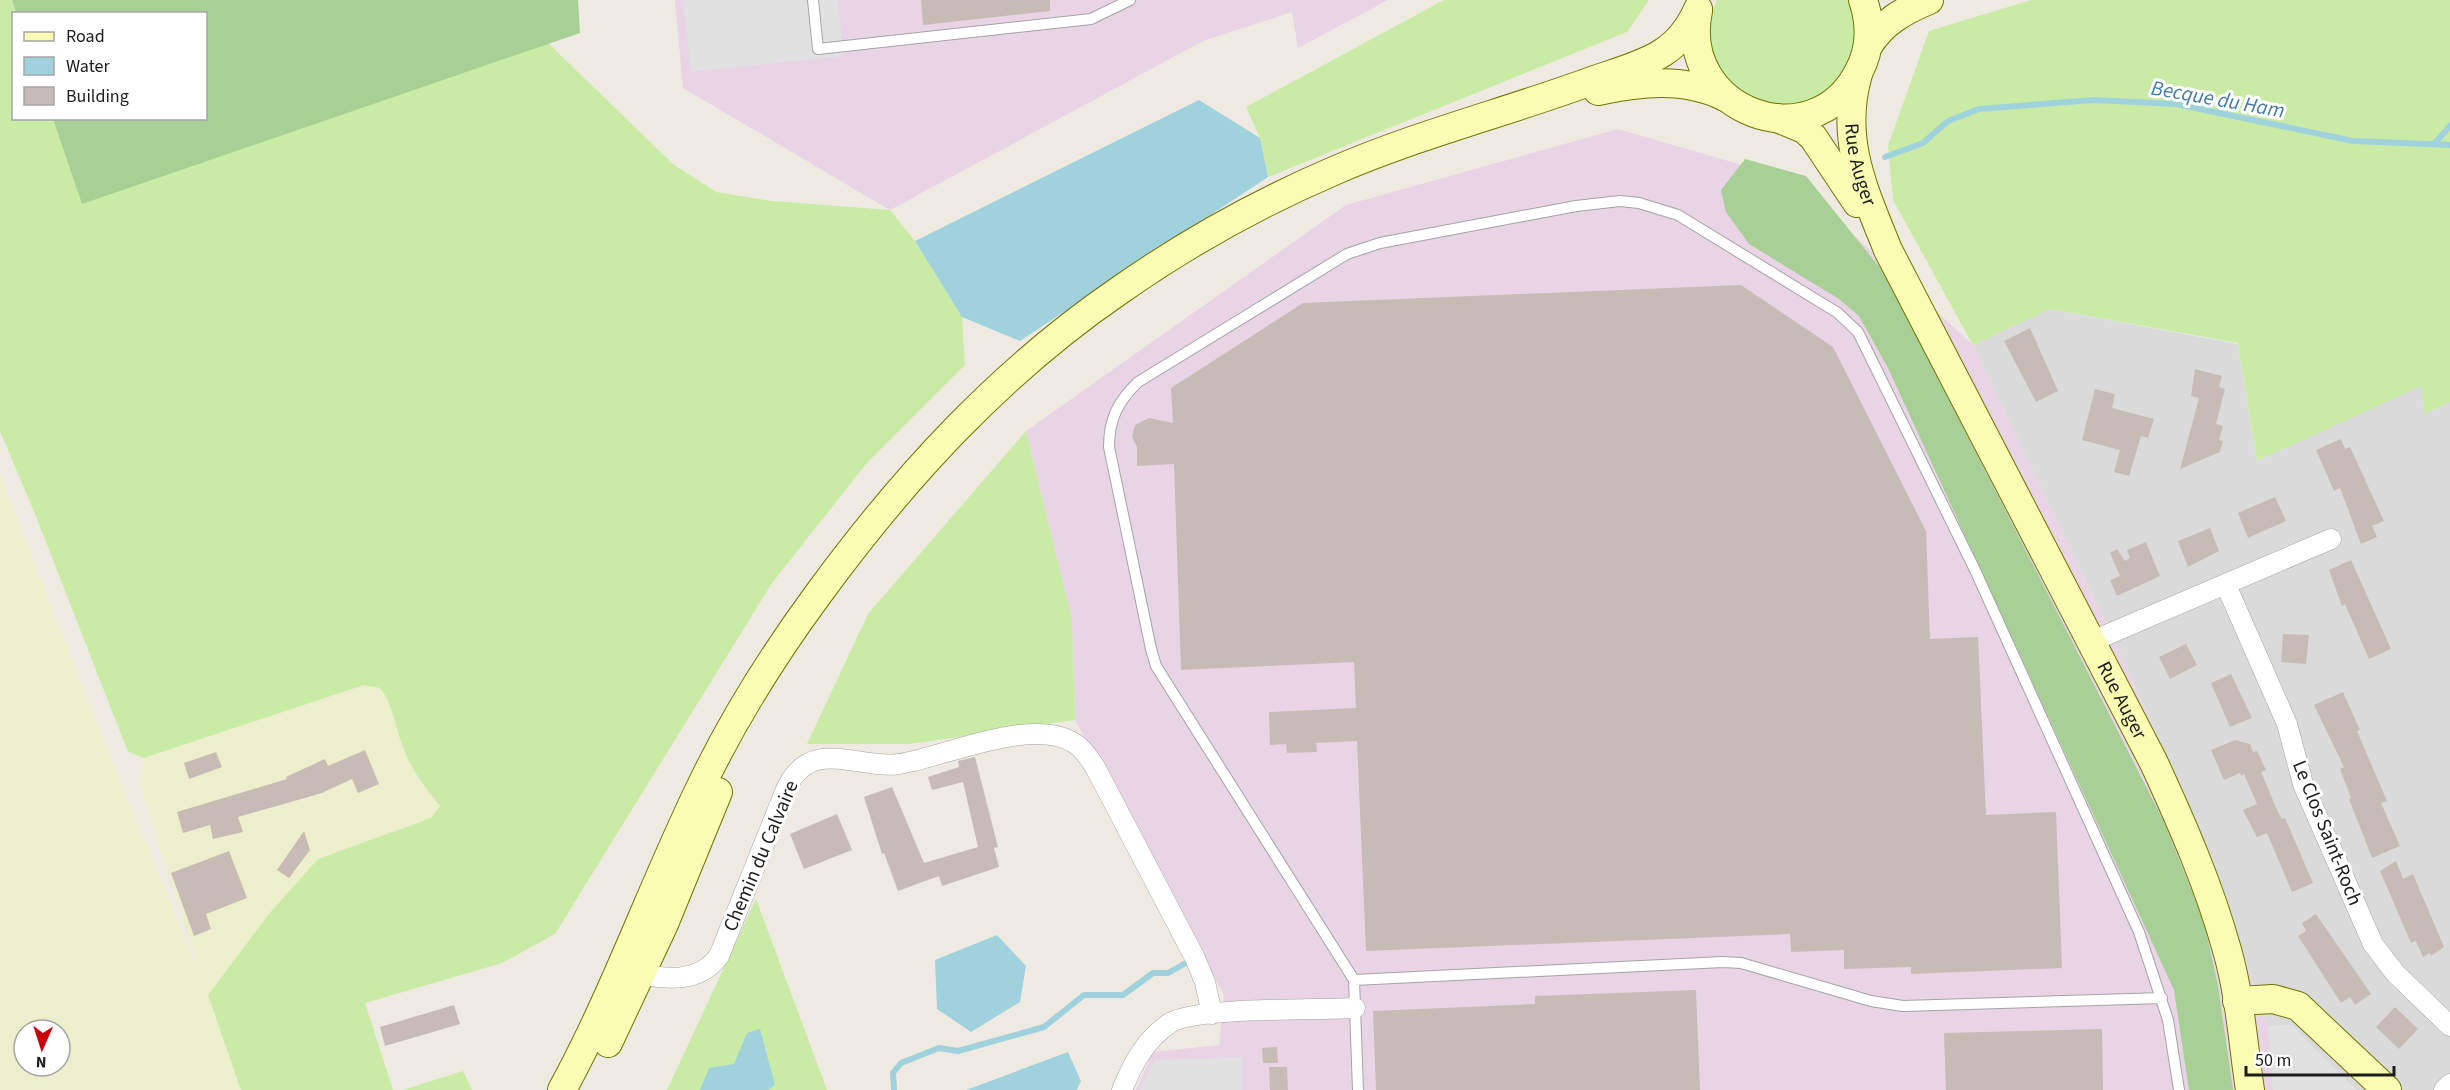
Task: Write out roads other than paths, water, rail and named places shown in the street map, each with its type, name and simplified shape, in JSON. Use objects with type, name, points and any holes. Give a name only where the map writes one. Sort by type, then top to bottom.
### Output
[{"type":"main road","points":[[1863,0],[1869,26],[1868,46]]},
{"type":"main road","points":[[1776,118],[1798,117],[1819,110],[1837,99],[1858,74],[1868,46],[1883,25],[1929,0]]},
{"type":"main road","points":[[1700,4],[1695,31],[1701,63],[1711,82],[1726,98]]},
{"type":"main road","points":[[584,1090],[630,973],[742,739],[818,594],[876,517],[953,431],[1040,352],[1116,292],[1202,238],[1297,188],[1377,153],[1508,111],[1660,55],[1686,32],[1700,4]]},
{"type":"main road","name":"Rue Auger","points":[[1858,74],[1850,110],[1852,146],[1866,194],[1888,250]]},
{"type":"main road","name":"Rue Auger","points":[[1508,111],[1603,90],[1662,83],[1699,86],[1755,114],[1776,118],[1804,129],[1818,142],[1888,250],[2154,763],[2192,848],[2227,950],[2250,1090]]},
{"type":"main road","points":[[562,1090],[603,1010],[630,973]]},
{"type":"main road","points":[[2237,1001],[2273,999],[2298,1006],[2387,1090]]},
{"type":"street","points":[[2090,642],[2331,539]]},
{"type":"street","name":"Le Clos Saint-Roch","points":[[2226,585],[2287,723],[2303,784],[2373,944],[2395,973],[2450,1026]]},
{"type":"street","name":"Chemin du Calvaire","points":[[630,973],[686,977],[704,972],[711,966],[718,956],[787,787],[805,765],[823,758],[835,757],[900,764],[997,739],[1046,736],[1075,743],[1095,767],[1195,958],[1205,982],[1212,1014]]},
{"type":"street","points":[[1122,1090],[1138,1055],[1159,1032],[1183,1018],[1212,1014],[1355,1008]]},
{"type":"street","points":[[2444,1090],[2450,1084]]},
{"type":"lane","points":[[813,0],[818,50],[1091,19],[1130,0]]},
{"type":"lane","points":[[1358,1090],[1354,980],[1156,666],[1109,447],[1112,417],[1118,403],[1138,382],[1347,254],[1380,243],[1576,206],[1620,201],[1639,203],[1678,215],[1838,313],[1858,332],[1980,581],[2135,924],[2162,998],[2179,1090]]},
{"type":"lane","points":[[1354,980],[1723,962],[1741,963],[1871,1001],[1903,1006],[2162,998]]},
{"type":"water","points":[[1199,100],[1260,138],[1268,177],[1020,341],[962,317],[915,241]]},
{"type":"water","points":[[997,935],[1026,966],[1020,1002],[971,1032],[937,1009],[935,960]]},
{"type":"water","points":[[760,1029],[775,1085],[768,1090],[700,1090],[709,1068],[734,1064],[747,1033]]},
{"type":"water","points":[[1068,1052],[1081,1081],[1077,1090],[966,1090]]},
{"type":"waterway","name":"Becque du Ham","points":[[1885,157],[1923,143],[1948,121],[1979,109],[2094,100],[2176,104],[2353,141],[2450,145]]},
{"type":"waterway","points":[[2434,144],[2450,126]]},
{"type":"waterway","name":"Becque du Ham","points":[[894,1090],[893,1073],[901,1063],[939,1048],[958,1051],[1044,1027],[1084,995],[1123,995],[1153,973],[1168,973],[1184,964]]}]
